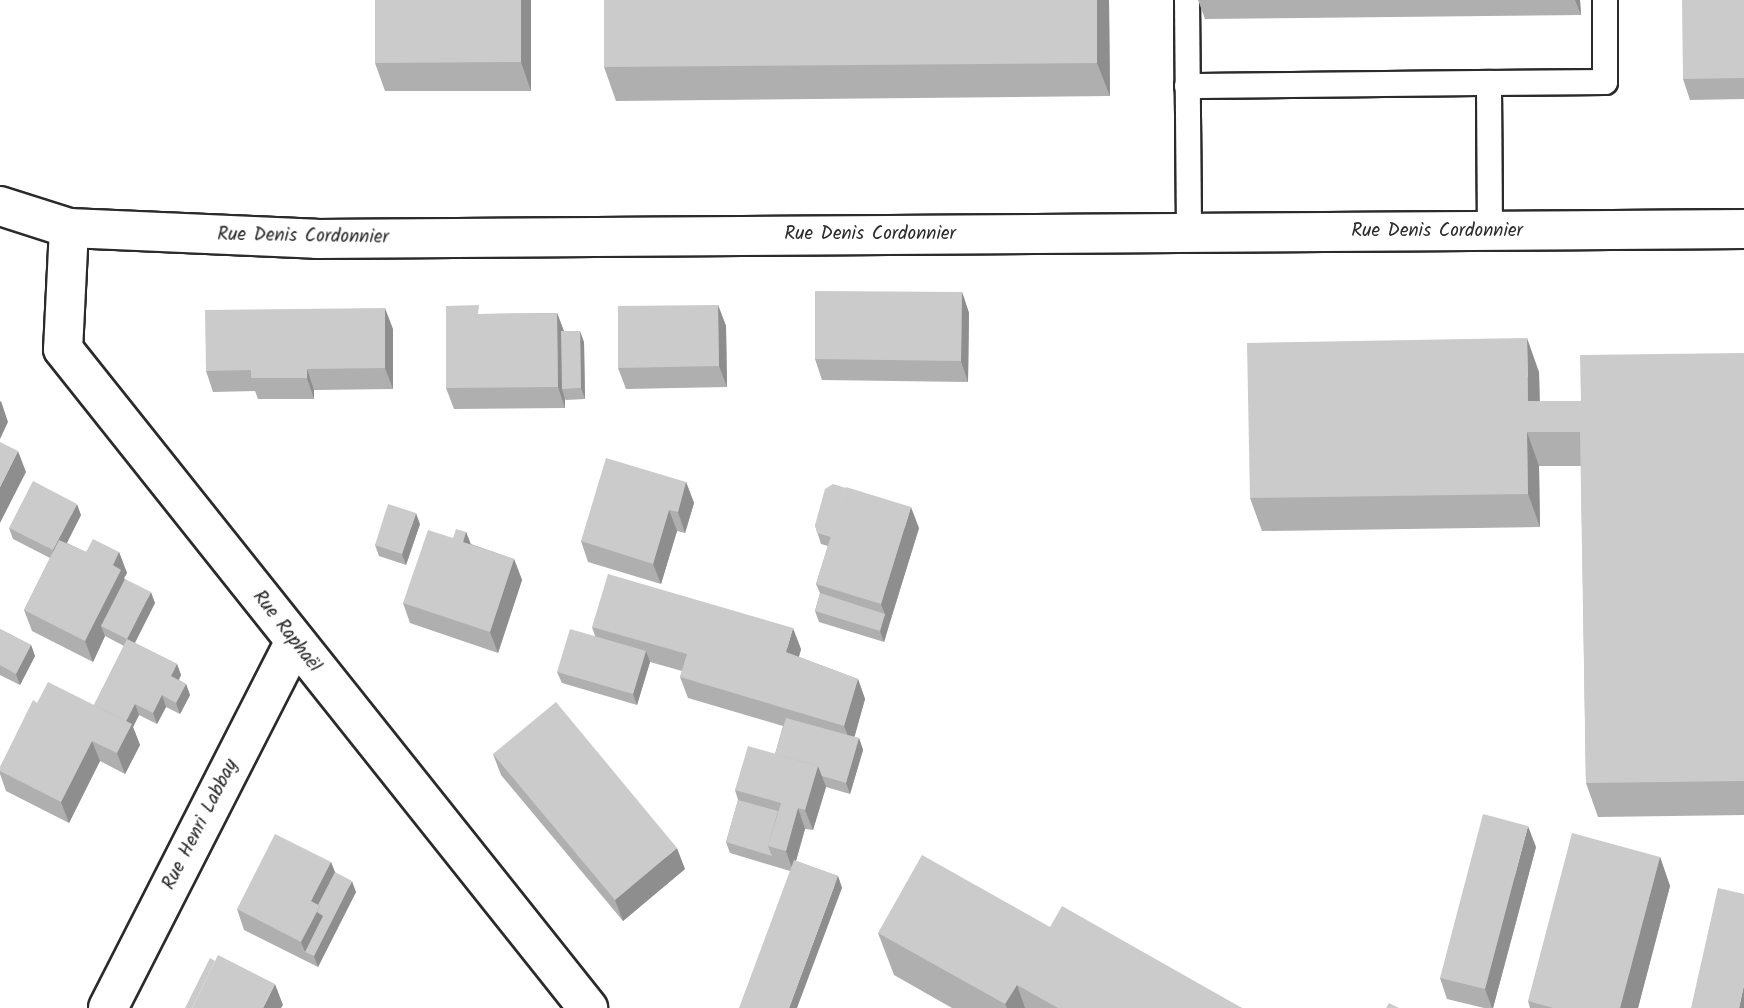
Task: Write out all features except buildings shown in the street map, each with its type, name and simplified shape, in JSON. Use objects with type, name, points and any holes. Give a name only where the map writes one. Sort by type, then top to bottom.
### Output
[{"type":"street","name":"Rue Denis Cordonnier","points":[[0,206],[69,228],[316,239],[1744,229]]},
{"type":"street","name":"Rue Raphaël","points":[[69,228],[63,349],[294,643],[588,1008]]},
{"type":"street","name":"Rue Henri Labbay","points":[[108,1008],[294,643]]},
{"type":"lane","points":[[1187,0],[1189,233]]},
{"type":"lane","points":[[1188,86],[1605,82],[1605,0]]},
{"type":"lane","points":[[1489,83],[1490,232]]}]
